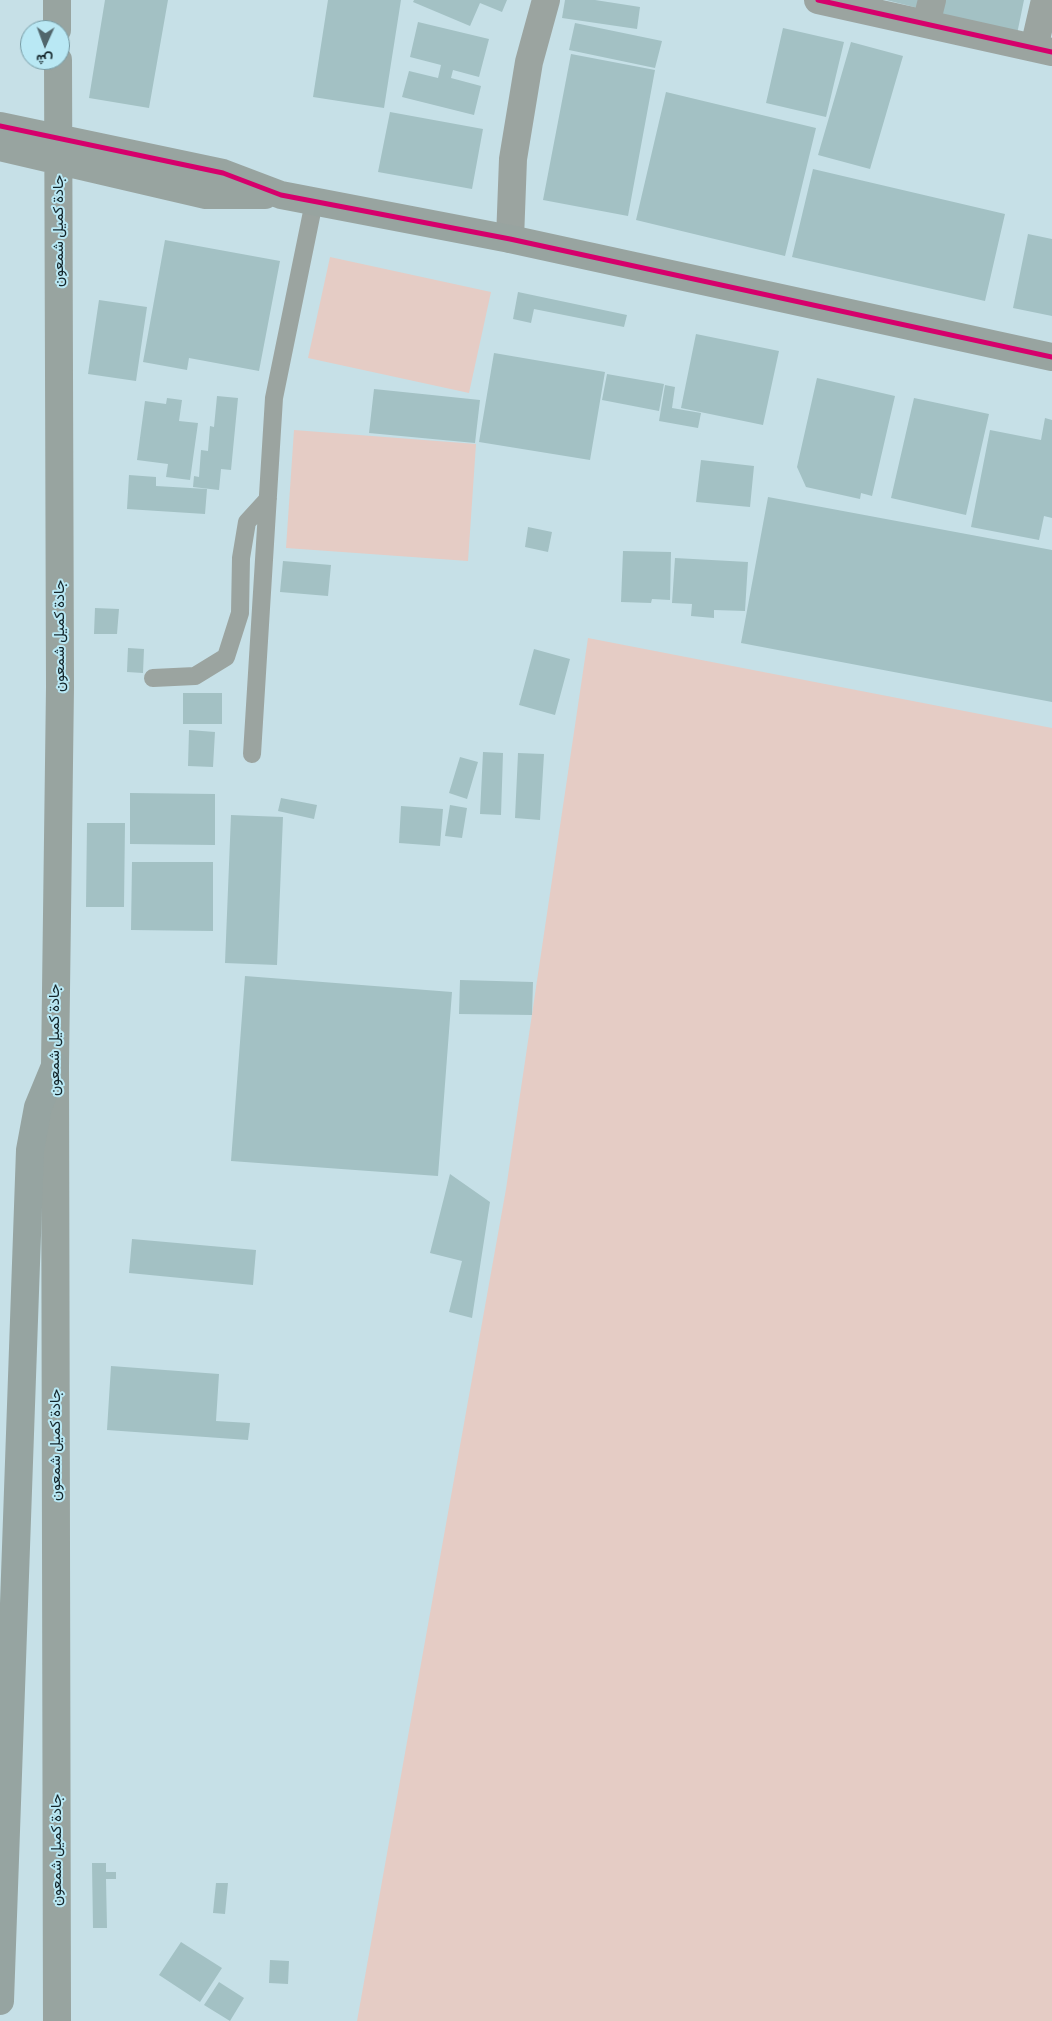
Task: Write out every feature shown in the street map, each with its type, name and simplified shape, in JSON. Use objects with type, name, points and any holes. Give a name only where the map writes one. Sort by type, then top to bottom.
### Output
[{"type":"highway","points":[[0,2001],[30,1150],[38,1107],[55,1066]]},
{"type":"main road","points":[[57,0],[57,20]]},
{"type":"main road","name":"جادة كميل شمعون","points":[[57,70],[46,146],[60,687],[55,1066],[57,2021]]},
{"type":"main road","points":[[0,126],[46,146],[206,195],[281,195],[510,239],[1052,358]]},
{"type":"main road","points":[[0,147],[46,146]]},
{"type":"street","points":[[510,239],[513,159],[529,62],[546,0]]},
{"type":"street","points":[[818,0],[929,12],[1043,50],[1045,0]]},
{"type":"lane","points":[[252,754],[274,398],[314,202]]},
{"type":"lane","points":[[153,678],[195,676],[226,657],[240,613],[241,558],[247,522],[268,499]]},
{"type":"shaded area","points":[[330,257],[491,292],[469,393],[308,358]]},
{"type":"shaded area","points":[[294,430],[476,444],[468,561],[286,548]]},
{"type":"shaded area","points":[[588,638],[1052,728],[1052,2021],[357,2021],[506,1189]]},
{"type":"building","points":[[105,0],[168,0],[149,108],[89,98]]},
{"type":"building","points":[[328,0],[401,0],[384,108],[313,97]]},
{"type":"building","points":[[414,0],[507,0],[502,12],[480,3],[470,26],[413,2]]},
{"type":"building","points":[[565,0],[595,0],[640,7],[637,29],[562,18]]},
{"type":"building","points":[[886,0],[920,0],[918,8]]},
{"type":"building","points":[[944,0],[1024,0],[1017,34],[941,17]]},
{"type":"building","points":[[418,22],[489,39],[479,77],[453,70],[451,78],[481,86],[474,115],[402,97],[409,71],[438,78],[441,65],[410,57]]},
{"type":"building","points":[[575,23],[662,41],[655,68],[569,50]]},
{"type":"building","points":[[783,28],[844,42],[826,117],[766,103]]},
{"type":"building","points":[[851,42],[903,56],[870,169],[818,155]]},
{"type":"building","points":[[571,54],[655,70],[628,216],[543,200]]},
{"type":"building","points":[[666,92],[816,128],[785,256],[636,220]]},
{"type":"building","points":[[390,112],[483,129],[472,189],[378,172]]},
{"type":"building","points":[[813,169],[1005,214],[985,301],[792,257]]},
{"type":"building","points":[[1028,234],[1052,239],[1052,316],[1013,308]]},
{"type":"building","points":[[165,240],[280,261],[259,371],[189,358],[187,370],[143,362]]},
{"type":"building","points":[[518,292],[627,315],[624,327],[534,309],[531,323],[513,319]]},
{"type":"building","points":[[99,300],[147,307],[136,381],[88,374]]},
{"type":"building","points":[[696,334],[779,351],[763,425],[681,408]]},
{"type":"building","points":[[494,353],[605,372],[590,460],[479,442]]},
{"type":"building","points":[[607,374],[664,384],[659,411],[602,400]]},
{"type":"building","points":[[817,378],[895,396],[872,496],[861,493],[860,499],[806,487],[797,467]]},
{"type":"building","points":[[665,385],[675,387],[672,408],[701,413],[698,428],[659,421]]},
{"type":"building","points":[[374,389],[480,400],[475,443],[369,433]]},
{"type":"building","points":[[217,396],[238,398],[231,470],[221,469],[219,490],[193,487],[194,476],[199,477],[201,450],[208,451],[210,426],[214,427]]},
{"type":"building","points":[[167,398],[182,400],[179,421],[198,423],[190,480],[166,477],[168,464],[137,460],[145,401],[166,404]]},
{"type":"building","points":[[914,398],[989,414],[966,515],[891,498]]},
{"type":"building","points":[[1045,418],[1052,420],[1052,518],[1044,516],[1039,540],[971,527],[990,430],[1041,440]]},
{"type":"building","points":[[701,460],[754,466],[750,507],[696,502]]},
{"type":"building","points":[[129,475],[156,477],[156,486],[207,489],[205,514],[127,509]]},
{"type":"building","points":[[768,497],[1052,550],[1052,702],[741,643]]},
{"type":"building","points":[[528,527],[552,532],[548,552],[525,547]]},
{"type":"building","points":[[623,551],[671,552],[670,600],[652,599],[651,603],[621,602]]},
{"type":"building","points":[[675,558],[748,562],[745,611],[714,610],[714,618],[691,616],[692,604],[672,603]]},
{"type":"building","points":[[283,561],[331,565],[328,596],[280,592]]},
{"type":"building","points":[[95,608],[119,609],[117,634],[94,634]]},
{"type":"building","points":[[128,648],[144,649],[143,673],[127,672]]},
{"type":"building","points":[[534,649],[570,659],[555,715],[519,705]]},
{"type":"building","points":[[183,693],[222,693],[222,724],[183,724]]},
{"type":"building","points":[[189,730],[215,732],[213,767],[188,766]]},
{"type":"building","points":[[483,752],[503,753],[501,815],[480,814]]},
{"type":"building","points":[[518,753],[544,754],[540,820],[515,818]]},
{"type":"building","points":[[460,757],[478,762],[467,799],[449,793]]},
{"type":"building","points":[[130,793],[215,794],[215,845],[130,844]]},
{"type":"building","points":[[281,798],[317,805],[314,819],[278,811]]},
{"type":"building","points":[[450,805],[467,808],[462,838],[445,836]]},
{"type":"building","points":[[401,806],[443,809],[440,846],[399,843]]},
{"type":"building","points":[[231,815],[283,817],[277,965],[225,963]]},
{"type":"building","points":[[87,823],[125,823],[124,907],[86,907]]},
{"type":"building","points":[[132,862],[213,862],[213,931],[131,930]]},
{"type":"building","points":[[245,976],[452,992],[438,1176],[231,1161]]},
{"type":"building","points":[[460,980],[533,982],[532,1015],[459,1014]]},
{"type":"building","points":[[450,1174],[490,1202],[472,1318],[449,1312],[462,1261],[430,1253]]},
{"type":"building","points":[[132,1239],[256,1250],[253,1285],[129,1273]]},
{"type":"building","points":[[111,1366],[219,1374],[216,1421],[250,1423],[248,1440],[107,1430]]},
{"type":"building","points":[[92,1863],[106,1863],[106,1872],[116,1872],[116,1879],[106,1879],[107,1928],[93,1928]]},
{"type":"building","points":[[216,1883],[228,1883],[225,1914],[213,1913]]},
{"type":"building","points":[[181,1942],[222,1968],[200,2002],[159,1975]]},
{"type":"building","points":[[270,1960],[289,1961],[288,1984],[269,1983]]},
{"type":"building","points":[[219,1982],[244,1998],[230,2021],[204,2005]]},
{"type":"cycle path","points":[[818,0],[1052,52]]},
{"type":"cycle path","points":[[0,126],[223,173],[281,195],[510,239],[1052,357]]}]
